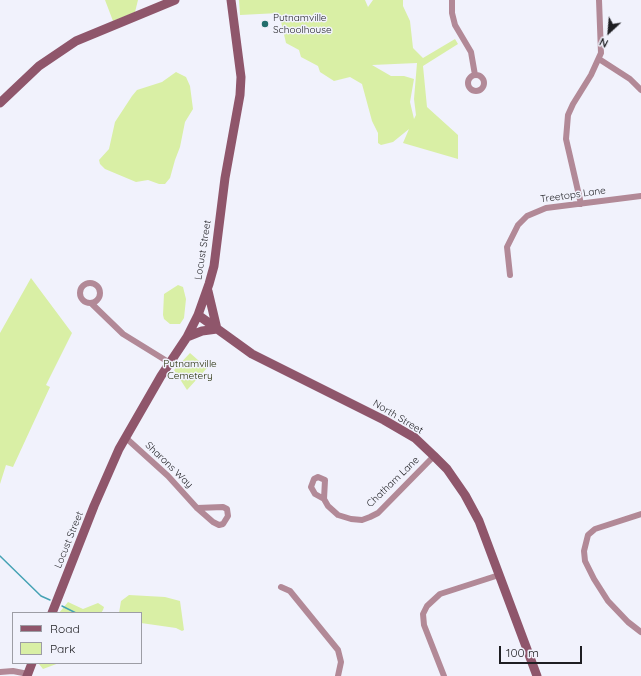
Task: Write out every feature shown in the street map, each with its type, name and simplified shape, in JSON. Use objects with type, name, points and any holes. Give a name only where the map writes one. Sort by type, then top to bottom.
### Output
[{"type":"main road","points":[[0,103],[39,66],[76,41],[175,0]]},
{"type":"main road","name":"Locust Street","points":[[52,612],[94,506],[126,438],[187,337],[198,315],[207,290],[214,266],[225,178],[240,95],[241,77],[231,0]]},
{"type":"main road","points":[[187,337],[202,331],[217,329],[207,290]]},
{"type":"main road","name":"North Street","points":[[198,315],[252,354],[400,429],[414,438],[447,469],[465,495],[479,521],[537,676]]},
{"type":"main road","points":[[27,675],[32,664]]},
{"type":"street","points":[[452,0],[452,13],[455,25],[471,52],[475,75]]},
{"type":"street","points":[[581,204],[566,139],[567,126],[573,104],[602,53],[599,0]]},
{"type":"street","points":[[599,59],[630,79],[641,90]]},
{"type":"street","name":"Treetops Lane","points":[[510,275],[507,247],[510,239],[522,220],[546,208],[641,196]]},
{"type":"street","points":[[92,304],[123,334],[170,363]]},
{"type":"street","name":"Sharons Way","points":[[126,438],[168,476],[197,508],[215,524],[223,524],[227,520],[228,512],[223,507],[197,508]]},
{"type":"street","name":"Chatham Lane","points":[[324,499],[328,506],[344,518],[362,520],[370,517],[378,513],[434,456]]},
{"type":"street","points":[[641,514],[595,528],[588,535],[584,551],[585,561],[608,601],[628,622],[641,632]]},
{"type":"street","points":[[444,676],[424,625],[423,614],[427,606],[440,594],[499,575]]},
{"type":"street","points":[[281,587],[290,591],[338,650],[341,662],[338,676]]},
{"type":"street","points":[[0,672],[13,671],[27,675]]},
{"type":"green space","points":[[105,0],[138,0],[135,12],[113,21]]},
{"type":"green space","points":[[239,0],[365,0],[368,7],[373,0],[403,0],[403,6],[410,21],[413,48],[423,58],[455,39],[458,44],[423,66],[427,107],[458,135],[458,159],[403,143],[409,129],[393,142],[381,145],[378,143],[378,133],[372,121],[362,84],[350,77],[334,81],[320,72],[318,66],[301,57],[299,50],[286,43],[279,13],[240,15]],"holes":[[[417,63],[414,99],[416,115],[414,119],[410,102],[414,79],[404,76],[391,76],[372,65]]]},
{"type":"green space","points":[[176,72],[186,77],[190,86],[193,109],[185,122],[180,147],[170,178],[165,184],[159,184],[148,180],[136,182],[105,169],[100,164],[99,160],[109,149],[115,122],[132,96],[137,90],[162,82]]},
{"type":"green space","points":[[31,278],[72,333],[46,385],[50,387],[13,467],[6,465],[0,484],[0,333]]},
{"type":"green space","points":[[178,285],[183,287],[186,299],[184,318],[180,324],[170,324],[164,319],[163,315],[164,294]]},
{"type":"green space","name":"Putnamville Cemetery","points":[[190,353],[207,368],[187,390],[174,370]]},
{"type":"green space","points":[[129,595],[165,597],[180,601],[184,630],[182,631],[176,628],[142,623],[142,612],[119,612],[121,601]]},
{"type":"green space","points":[[68,602],[83,609],[98,603],[104,607],[102,612],[60,612]]},
{"type":"green space","points":[[39,664],[56,664],[43,669]]},
{"type":"waterway","points":[[0,556],[41,596],[50,600]]},
{"type":"waterway","points":[[62,606],[74,612]]},
{"type":"place","name":"Putnamville Schoolhouse","points":[[265,24]]}]
